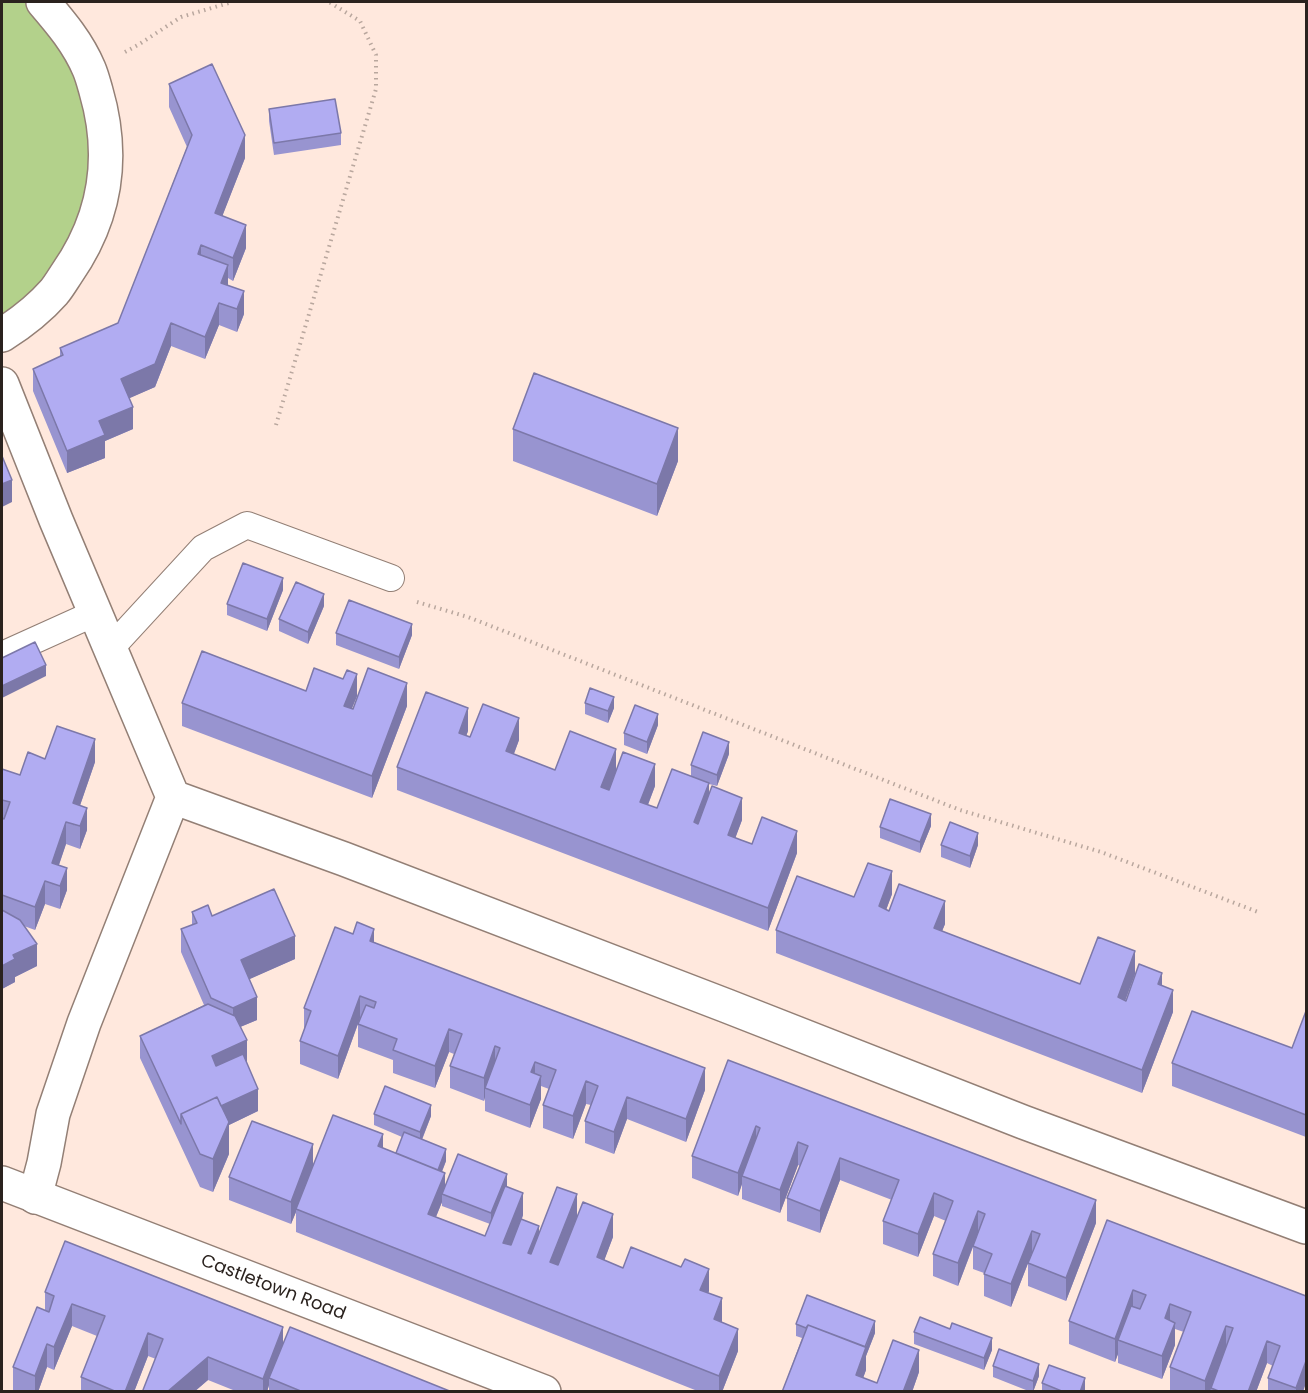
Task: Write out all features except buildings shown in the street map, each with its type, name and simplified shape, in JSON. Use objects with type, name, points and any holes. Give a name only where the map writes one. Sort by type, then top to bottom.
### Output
[{"type":"street","points":[[2,335],[24,321],[55,291],[79,256],[94,224],[104,184],[106,153],[102,114],[89,69],[69,32],[43,2]]},
{"type":"street","points":[[2,384],[172,797],[84,1023],[53,1114],[36,1197]]},
{"type":"street","points":[[172,797],[377,872],[1023,1122],[1306,1227]]},
{"type":"street","name":"Castletown Road","points":[[2,1183],[544,1392]]},
{"type":"lane","points":[[110,649],[203,548],[247,525],[391,578]]},
{"type":"lane","points":[[2,655],[95,613]]},
{"type":"path","points":[[89,69],[138,45],[181,17],[232,2]]},
{"type":"path","points":[[276,425],[376,89],[376,55],[360,21],[329,2]]},
{"type":"path","points":[[391,578],[411,600],[468,617],[960,810],[1101,852],[1258,912]]},
{"type":"green space","points":[[2,2],[24,2],[33,9],[78,75],[94,153],[82,220],[46,283],[2,320]]}]
